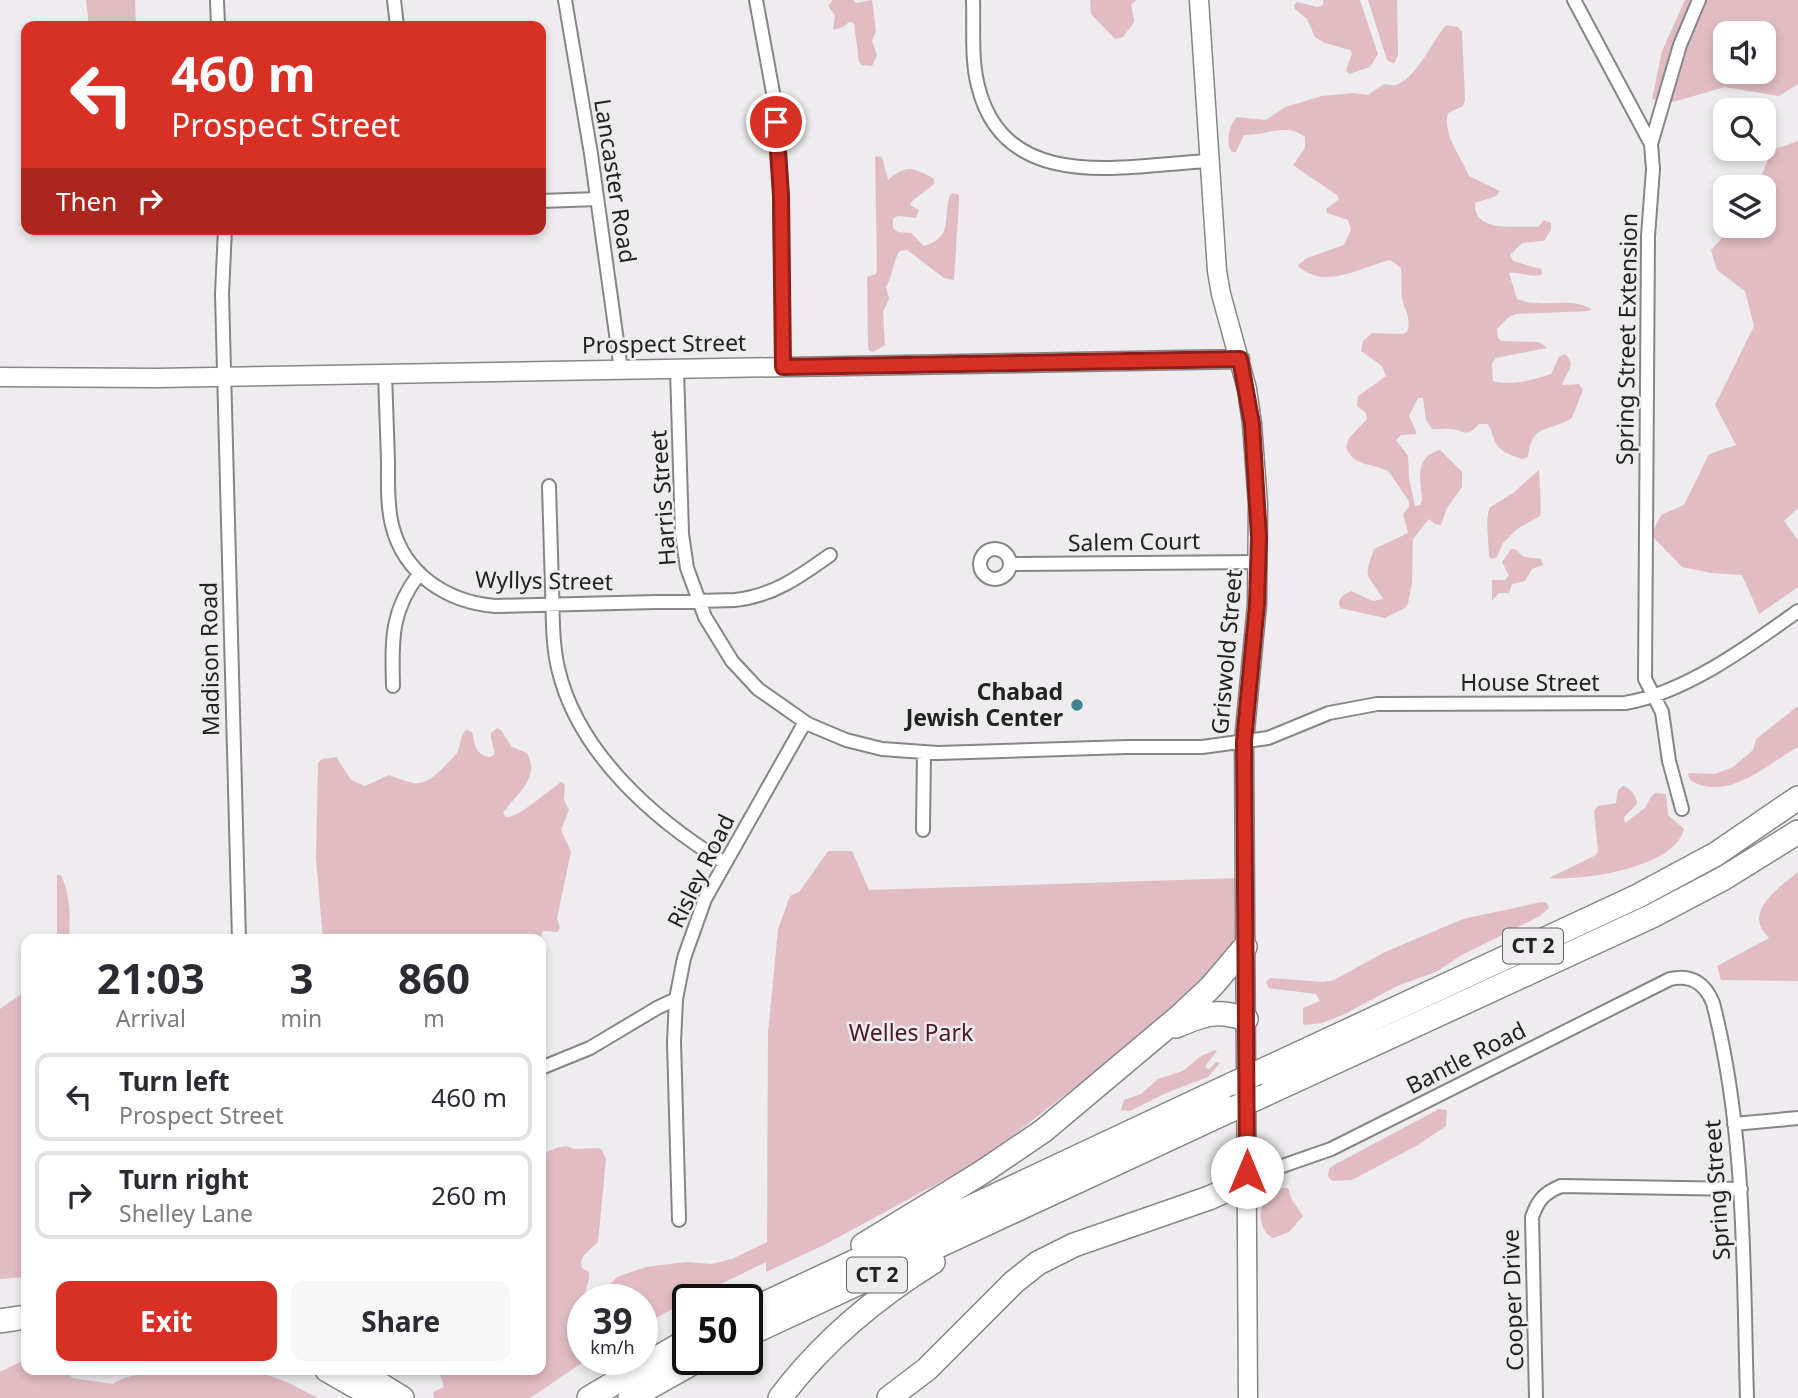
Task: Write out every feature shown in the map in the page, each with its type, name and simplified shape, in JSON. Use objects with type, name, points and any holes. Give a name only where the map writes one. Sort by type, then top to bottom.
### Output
[{"type":"highway","name":"CT 2","points":[[763,1305],[1653,888],[1716,854],[1798,798]]},
{"type":"highway","name":"CT 2","points":[[763,1328],[1634,925],[1724,878],[1798,832]]},
{"type":"highway","points":[[835,1271],[874,1237],[1017,1149],[1164,1031],[1211,986],[1245,947]]},
{"type":"highway","points":[[1164,1031],[1209,1013],[1226,1013],[1246,1019]]},
{"type":"highway","points":[[889,1398],[927,1369],[1014,1282],[1038,1263],[1074,1245],[1209,1198],[1247,1181]]},
{"type":"highway","points":[[780,1398],[823,1348],[876,1300],[1007,1214]]},
{"type":"highway","points":[[0,1308],[21,1305]]},
{"type":"highway","points":[[0,1321],[21,1318]]},
{"type":"highway","points":[[589,1398],[672,1349]]},
{"type":"highway","points":[[336,1375],[376,1398]]},
{"type":"highway","points":[[364,1375],[401,1398]]},
{"type":"highway","points":[[630,1398],[672,1375]]},
{"type":"main road","name":"Griswold Street","points":[[1199,0],[1218,283],[1247,389],[1258,505],[1256,622],[1244,743],[1248,1398]]},
{"type":"main road","name":"Prospect Street","points":[[0,377],[132,379],[1240,359]]},
{"type":"street","points":[[217,0],[218,21]]},
{"type":"street","points":[[394,0],[396,21]]},
{"type":"street","name":"Lancaster Road","points":[[565,0],[621,370]]},
{"type":"street","points":[[756,0],[774,98],[779,146],[783,367]]},
{"type":"street","points":[[973,0],[976,73],[982,98],[1001,132],[1021,149],[1045,162],[1081,168],[1209,161]]},
{"type":"street","name":"Spring Street Extension","points":[[1574,0],[1651,144],[1653,169],[1648,236],[1645,670],[1647,685],[1662,712],[1669,761],[1682,809]]},
{"type":"street","points":[[1651,144],[1680,45],[1699,0]]},
{"type":"street","points":[[546,201],[597,199]]},
{"type":"street","name":"Madison Road","points":[[225,235],[222,294],[239,934]]},
{"type":"street","name":"Harris Street","points":[[677,369],[682,534],[687,568],[713,633],[738,668],[773,702],[826,733],[863,745],[923,753],[1202,747],[1244,743]]},
{"type":"street","name":"Wyllys Street","points":[[386,374],[390,515],[399,545],[419,574],[441,591],[472,603],[495,606],[735,600],[767,594],[787,585],[830,555]]},
{"type":"street","points":[[549,486],[553,634],[559,670],[570,705],[588,736],[615,771],[645,803],[685,836],[725,863]]},
{"type":"street","name":"Salem Court","points":[[1010,564],[1259,562]]},
{"type":"street","points":[[393,686],[392,643],[395,620],[404,597],[419,574]]},
{"type":"street","name":"House Street","points":[[1244,743],[1278,735],[1329,713],[1364,705],[1600,705],[1630,702],[1654,696],[1717,664],[1798,611]]},
{"type":"street","name":"Risley Road","points":[[679,1220],[674,1042],[676,999],[690,938],[705,899],[805,722]]},
{"type":"street","points":[[923,753],[923,830]]},
{"type":"street","name":"Bantle Road","points":[[1247,1181],[1331,1149],[1670,979],[1688,978],[1702,985]]},
{"type":"street","name":"Spring Street","points":[[1702,985],[1711,998],[1717,1020],[1734,1124],[1741,1189],[1747,1398]]},
{"type":"street","points":[[546,1066],[590,1048],[676,999]]},
{"type":"street","points":[[1734,1124],[1798,1118]]},
{"type":"street","name":"Cooper Drive","points":[[1536,1398],[1532,1217],[1537,1202],[1546,1192],[1561,1186],[1741,1189]]},
{"type":"green space","points":[[86,0],[135,0],[136,21],[88,21]]},
{"type":"green space","points":[[833,0],[853,0],[856,3],[872,0],[876,31],[872,41],[877,55],[872,66],[859,62],[854,23],[849,22],[833,30],[835,15],[828,6]]},
{"type":"green space","points":[[1090,0],[1136,0],[1131,5],[1134,22],[1123,37],[1115,39],[1091,14]]},
{"type":"green space","points":[[1323,0],[1360,0],[1378,54],[1370,67],[1349,74],[1346,70],[1352,54],[1350,50],[1325,43],[1315,37],[1307,19],[1294,5],[1297,2],[1318,7],[1323,5]]},
{"type":"green space","points":[[1368,0],[1397,0],[1398,55],[1394,64],[1387,60]]},
{"type":"green space","points":[[1685,0],[1798,0],[1798,84],[1779,96],[1725,87],[1673,102],[1652,99],[1662,51]]},
{"type":"green space","points":[[1446,25],[1458,27],[1462,32],[1465,100],[1463,106],[1448,113],[1450,137],[1469,176],[1500,191],[1496,196],[1475,203],[1476,213],[1481,220],[1498,226],[1538,227],[1544,220],[1551,223],[1551,230],[1544,241],[1522,243],[1510,255],[1513,261],[1541,269],[1542,272],[1537,276],[1509,273],[1517,299],[1535,303],[1574,303],[1592,309],[1516,314],[1497,329],[1498,338],[1502,341],[1539,342],[1547,348],[1496,358],[1492,364],[1493,381],[1522,382],[1551,374],[1559,357],[1565,354],[1571,366],[1562,385],[1579,384],[1583,390],[1572,418],[1537,433],[1528,457],[1522,459],[1502,450],[1487,424],[1479,424],[1466,432],[1432,429],[1426,420],[1423,398],[1418,398],[1409,416],[1416,434],[1401,435],[1396,440],[1408,456],[1415,506],[1422,501],[1422,464],[1431,454],[1440,450],[1462,472],[1462,487],[1447,508],[1441,525],[1429,519],[1413,539],[1412,584],[1408,603],[1405,608],[1385,618],[1340,608],[1339,602],[1341,597],[1351,591],[1373,601],[1383,599],[1368,577],[1368,567],[1374,549],[1408,533],[1403,514],[1409,507],[1409,501],[1388,471],[1359,462],[1346,448],[1349,438],[1367,419],[1366,413],[1357,406],[1358,396],[1386,376],[1382,366],[1361,351],[1363,341],[1372,333],[1407,332],[1409,322],[1402,298],[1401,268],[1390,260],[1343,275],[1320,277],[1298,266],[1307,258],[1344,245],[1351,230],[1348,220],[1327,213],[1326,209],[1339,199],[1337,195],[1293,165],[1305,148],[1305,137],[1298,133],[1283,130],[1244,135],[1236,152],[1232,152],[1230,148],[1229,134],[1237,117],[1266,120],[1285,107],[1322,96],[1353,93],[1368,95],[1384,84],[1402,82],[1416,68]]},
{"type":"green space","points":[[1798,141],[1798,508],[1784,521],[1798,540],[1798,587],[1759,614],[1742,575],[1711,573],[1682,567],[1651,535],[1661,515],[1684,505],[1709,454],[1736,445],[1715,405],[1754,326],[1745,291],[1717,270],[1711,250],[1722,238],[1776,238],[1776,175],[1762,175],[1768,161],[1776,161],[1776,149]]},
{"type":"green space","points":[[877,156],[882,157],[888,180],[905,169],[921,172],[934,179],[934,184],[911,202],[910,205],[919,210],[916,218],[893,218],[893,228],[898,232],[911,233],[924,246],[934,242],[944,232],[950,195],[959,195],[959,201],[954,280],[944,278],[907,250],[900,251],[886,287],[889,299],[883,312],[885,345],[873,352],[869,351],[868,345],[867,277],[876,274],[877,269]]},
{"type":"green space","points":[[1539,470],[1540,516],[1517,529],[1503,543],[1497,557],[1491,559],[1487,522],[1489,508],[1513,493]]},
{"type":"green space","points":[[1511,549],[1524,557],[1541,559],[1543,565],[1532,569],[1525,581],[1512,584],[1509,593],[1499,593],[1492,601],[1492,580],[1505,580],[1509,576],[1502,562]]},
{"type":"green space","points":[[1798,706],[1798,747],[1733,784],[1704,786],[1690,780],[1688,774],[1691,773],[1715,774],[1733,767],[1753,750],[1756,739]]},
{"type":"green space","points":[[497,728],[501,730],[512,747],[527,753],[531,762],[529,778],[503,813],[506,817],[525,809],[561,782],[565,785],[564,800],[569,810],[561,830],[571,852],[557,918],[560,928],[558,932],[322,934],[316,858],[318,763],[322,759],[336,757],[351,780],[365,786],[389,775],[418,783],[435,775],[455,755],[466,730],[472,732],[476,748],[481,754],[490,757],[494,755],[491,733]]},
{"type":"green space","points":[[1623,786],[1633,793],[1637,804],[1624,817],[1625,823],[1645,808],[1655,793],[1666,794],[1668,815],[1684,829],[1677,842],[1664,854],[1626,869],[1583,877],[1549,878],[1596,855],[1598,851],[1594,811],[1598,806],[1616,803],[1618,790]]},
{"type":"green space","name":"Welles Park","points":[[828,851],[852,851],[869,890],[1239,878],[1240,946],[1209,983],[1007,1140],[968,1167],[824,1245],[766,1272],[766,1262],[721,1284],[672,1284],[672,1309],[658,1317],[658,1284],[610,1284],[617,1277],[646,1267],[686,1262],[711,1264],[732,1259],[767,1242],[768,1033],[778,929],[790,896],[799,892]]},
{"type":"green space","points":[[1798,872],[1798,981],[1721,980],[1717,966],[1769,938],[1762,930],[1759,916],[1761,909],[1772,895]]},
{"type":"green space","points":[[57,875],[61,875],[68,899],[69,934],[57,934]]},
{"type":"green space","points":[[1547,903],[1549,908],[1540,916],[1460,956],[1436,972],[1397,986],[1345,1014],[1322,1023],[1303,1023],[1303,1008],[1320,1001],[1316,994],[1269,988],[1266,982],[1270,978],[1323,982],[1334,980],[1385,952],[1463,919]]},
{"type":"green space","points":[[21,994],[21,1277],[0,1279],[0,1009]]},
{"type":"green space","points":[[1217,1051],[1206,1068],[1209,1069],[1216,1062],[1220,1063],[1208,1077],[1166,1093],[1130,1111],[1121,1110],[1124,1100],[1141,1094],[1158,1079],[1183,1071],[1201,1056]]},
{"type":"green space","points":[[1439,1109],[1447,1110],[1446,1126],[1416,1146],[1352,1180],[1332,1181],[1328,1176],[1329,1169],[1334,1165]]},
{"type":"green space","points":[[556,1148],[599,1148],[606,1159],[598,1242],[583,1257],[581,1264],[582,1268],[589,1272],[588,1284],[567,1284],[567,1373],[530,1398],[434,1398],[433,1392],[444,1387],[439,1375],[546,1375],[546,1153]]},
{"type":"green space","points":[[1283,1188],[1288,1188],[1292,1200],[1303,1216],[1289,1232],[1273,1238],[1261,1222],[1262,1206]]},
{"type":"green space","points":[[21,1362],[21,1375],[70,1375],[72,1378],[113,1384],[134,1375],[267,1375],[318,1398],[0,1398],[0,1372]]},
{"type":"place","name":"Chabad Jewish Center","points":[[1077,705]]},
{"type":"route","points":[[776,122],[781,195],[783,367],[1240,359],[1252,424],[1259,537],[1257,604],[1244,741],[1247,1172]]}]
